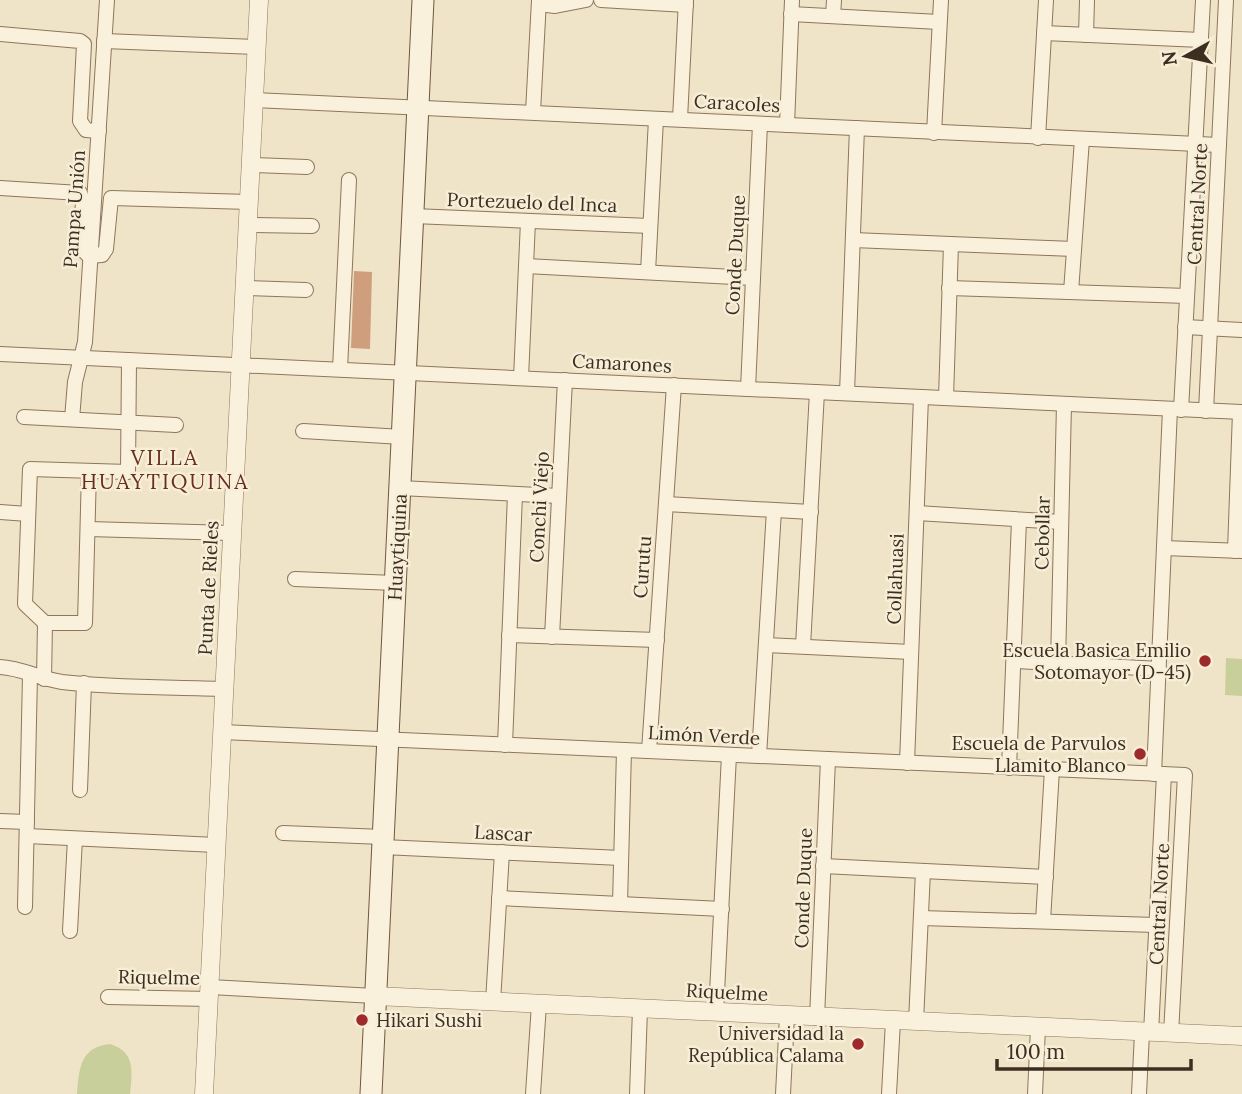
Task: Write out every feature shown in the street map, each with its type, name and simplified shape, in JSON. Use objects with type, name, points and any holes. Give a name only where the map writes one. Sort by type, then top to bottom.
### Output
[{"type":"main road","name":"Huaytiquina","points":[[371,1094],[423,0]]},
{"type":"street","name":"Pampa Unión","points":[[72,419],[75,382],[85,342],[107,0]]},
{"type":"street","name":"Punta de Rieles","points":[[204,1094],[259,0]]},
{"type":"street","points":[[533,113],[539,2],[555,6],[586,0]]},
{"type":"street","points":[[601,0],[686,2],[680,119]]},
{"type":"street","points":[[833,16],[834,0]]},
{"type":"street","points":[[934,133],[940,0]]},
{"type":"street","points":[[1038,138],[1046,0]]},
{"type":"street","points":[[1086,35],[1087,0]]},
{"type":"street","name":"Central Norte","points":[[1139,1094],[1156,925],[1159,668],[1164,548],[1175,409],[1185,327],[1203,0]]},
{"type":"street","name":"Central Norte","points":[[1206,411],[1226,0]]},
{"type":"street","points":[[787,125],[791,7],[833,16],[939,22]]},
{"type":"street","points":[[1044,33],[1201,40]]},
{"type":"street","points":[[0,34],[80,41],[84,44],[80,121],[86,130],[99,131]]},
{"type":"street","points":[[104,41],[256,47]]},
{"type":"street","name":"Caracoles","points":[[254,100],[1219,145]]},
{"type":"street","points":[[648,272],[656,119]]},
{"type":"street","name":"Conde Duque","points":[[748,389],[760,124]]},
{"type":"street","points":[[847,393],[857,128]]},
{"type":"street","points":[[1071,292],[1082,139]]},
{"type":"street","points":[[251,165],[307,167]]},
{"type":"street","points":[[340,369],[349,180]]},
{"type":"street","points":[[0,188],[80,193],[83,202],[80,247],[89,256],[102,255],[106,248],[111,198],[249,202]]},
{"type":"street","name":"Portezuelo del Inca","points":[[413,216],[650,226]]},
{"type":"street","points":[[521,378],[528,221]]},
{"type":"street","points":[[248,225],[312,226]]},
{"type":"street","points":[[853,240],[1074,249]]},
{"type":"street","points":[[946,398],[951,244]]},
{"type":"street","points":[[526,266],[753,278]]},
{"type":"street","points":[[245,288],[306,290]]},
{"type":"street","points":[[949,288],[1187,296]]},
{"type":"street","points":[[1185,327],[1242,330]]},
{"type":"street","name":"Camarones","points":[[0,354],[1241,412]]},
{"type":"street","points":[[89,471],[85,623],[45,623],[25,604],[30,469],[128,472],[129,360]]},
{"type":"street","name":"Conchi Viejo","points":[[552,637],[565,380]]},
{"type":"street","name":"Curutu","points":[[649,751],[674,385]]},
{"type":"street","points":[[803,646],[817,392]]},
{"type":"street","name":"Collahuasi","points":[[907,763],[921,397]]},
{"type":"street","name":"Cebollar","points":[[1058,664],[1064,404]]},
{"type":"street","points":[[1164,548],[1239,551],[1241,412]]},
{"type":"street","points":[[24,417],[176,425]]},
{"type":"street","points":[[303,431],[402,437]]},
{"type":"street","points":[[400,488],[559,496]]},
{"type":"street","name":"Conchi Viejo","points":[[505,745],[515,494]]},
{"type":"street","points":[[666,504],[811,512]]},
{"type":"street","points":[[759,756],[774,510]]},
{"type":"street","points":[[0,512],[28,514]]},
{"type":"street","points":[[917,513],[1061,522]]},
{"type":"street","name":"Cebollar","points":[[1009,768],[1019,520]]},
{"type":"street","points":[[88,529],[231,534]]},
{"type":"street","points":[[295,579],[395,583]]},
{"type":"street","points":[[24,907],[37,677],[45,623]]},
{"type":"street","points":[[509,635],[657,640]]},
{"type":"street","points":[[766,645],[911,652]]},
{"type":"street","points":[[1014,661],[1159,668]]},
{"type":"street","points":[[0,667],[17,668],[37,677],[84,683],[224,689]]},
{"type":"street","points":[[80,790],[84,683]]},
{"type":"street","name":"Limón Verde","points":[[222,732],[1185,775]]},
{"type":"street","points":[[620,904],[624,750]]},
{"type":"street","points":[[716,1013],[729,755]]},
{"type":"street","name":"Conde Duque","points":[[817,1018],[828,759]]},
{"type":"street","points":[[1043,922],[1052,769]]},
{"type":"street","name":"Central Norte","points":[[1171,1034],[1185,775]]},
{"type":"street","points":[[0,821],[75,839],[216,845]]},
{"type":"street","name":"Lascar","points":[[283,833],[502,852],[621,858]]},
{"type":"street","points":[[70,931],[75,839]]},
{"type":"street","points":[[493,1002],[502,852]]},
{"type":"street","points":[[823,866],[1046,877]]},
{"type":"street","points":[[916,1022],[923,871]]},
{"type":"street","points":[[499,898],[722,909]]},
{"type":"street","points":[[921,918],[1156,925]]},
{"type":"street","name":"Riquelme","points":[[108,998],[210,993],[375,996],[1242,1036]]},
{"type":"street","points":[[533,1094],[539,1004]]},
{"type":"street","points":[[637,1094],[640,1009]]},
{"type":"street","points":[[783,1094],[787,1016]]},
{"type":"street","points":[[889,1094],[893,1021]]},
{"type":"street","points":[[1035,1094],[1038,1028]]},
{"type":"green space","points":[[1226,658],[1242,659],[1242,696],[1225,695]]},
{"type":"green space","points":[[110,1044],[124,1052],[128,1058],[131,1071],[130,1094],[77,1094],[83,1061],[92,1050]]},
{"type":"building","points":[[354,271],[372,272],[370,349],[351,348]]},
{"type":"place","name":"Escuela Basica Emilio Sotomayor (D-45)","points":[[1205,661]]},
{"type":"place","name":"Escuela de Parvulos Llamito Blanco","points":[[1140,754]]},
{"type":"place","name":"Hikari Sushi","points":[[362,1020]]},
{"type":"place","name":"Universidad la República Calama","points":[[858,1044]]},
{"type":"district","name":"VILLA HUAYTIQUINA","points":[[165,469]]}]
